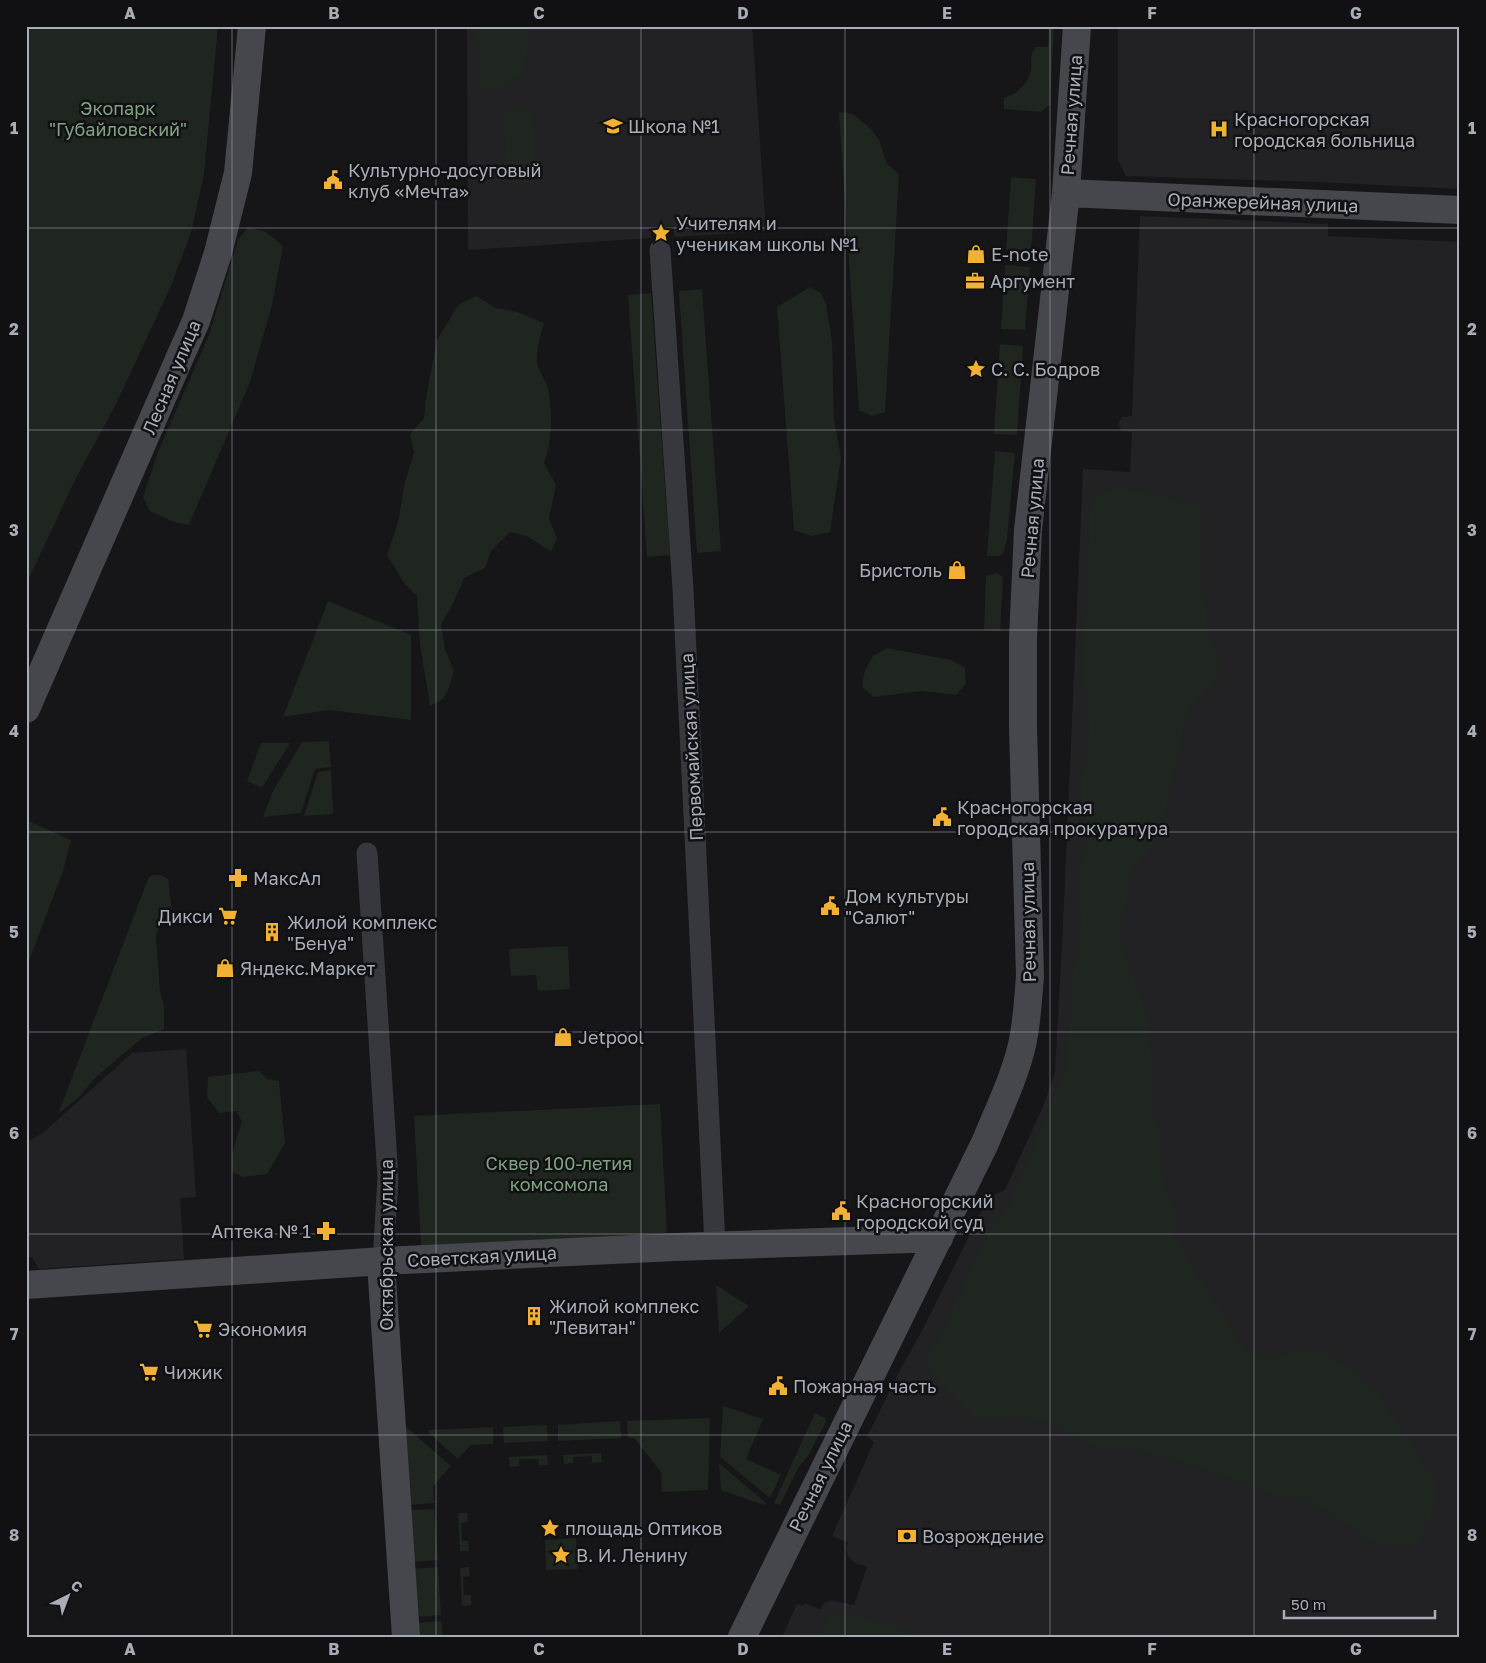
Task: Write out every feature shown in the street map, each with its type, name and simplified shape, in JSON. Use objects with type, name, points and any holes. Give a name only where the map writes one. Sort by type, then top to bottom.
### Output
[{"type":"main road","name":"Лесная улица","points":[[26,709],[196,321],[216,262],[238,173],[252,26]]},
{"type":"main road","name":"Речная улица","points":[[742,1637],[985,1143],[1013,1076],[1022,1046],[1030,976],[1023,727],[1023,639],[1028,530],[1066,193],[1077,26]]},
{"type":"main road","name":"Оранжерейная улица","points":[[1066,193],[1460,210]]},
{"type":"main road","name":"Советская улица","points":[[26,1285],[383,1260],[715,1245],[939,1238]]},
{"type":"main road","name":"Октябрьская улица","points":[[383,1260],[382,1278],[406,1637]]},
{"type":"street","name":"Первомайская улица","points":[[660,250],[683,589],[715,1245]]},
{"type":"street","name":"Октябрьская улица","points":[[367,853],[388,1178],[383,1260]]},
{"type":"shaded area","name":"Школа №1","points":[[467,26],[752,26],[766,231],[674,237],[673,226],[651,227],[651,238],[468,250]]},
{"type":"shaded area","name":"Красногорская городская больница","points":[[1118,26],[1460,26],[1460,189],[1126,176],[1118,160]]},
{"type":"shaded area","points":[[1140,216],[1328,224],[1328,236],[1460,242],[1460,1637],[782,1637],[797,1604],[803,1606],[805,1603],[820,1610],[824,1603],[831,1600],[854,1605],[867,1567],[855,1563],[849,1558],[846,1550],[848,1542],[832,1536],[874,1442],[867,1437],[988,1198],[1005,1190],[1044,1104],[1055,1072],[1083,469],[1130,472],[1132,432],[1121,431],[1118,424],[1122,417],[1132,416]]},
{"type":"shaded area","points":[[186,1049],[196,1197],[180,1198],[184,1259],[39,1269],[32,1257],[26,1257],[26,1143],[44,1132],[132,1053]]},
{"type":"green space","name":"Экопарк \"Губайловский\"","points":[[26,26],[218,26],[204,174],[191,233],[170,288],[116,404],[75,480],[26,585]]},
{"type":"green space","points":[[475,26],[529,26],[529,41],[522,76],[494,92],[479,87]]},
{"type":"green space","points":[[1049,26],[1054,26],[1050,105],[1040,112],[1004,109],[1004,98],[1013,94],[1025,84],[1030,75],[1032,55],[1036,47],[1048,47]]},
{"type":"green space","points":[[533,108],[536,182],[506,183],[503,109]]},
{"type":"green space","points":[[839,112],[853,114],[872,130],[879,140],[887,164],[899,174],[885,412],[872,416],[859,410]]},
{"type":"green space","points":[[1011,177],[1036,179],[1031,252],[1006,250]]},
{"type":"green space","points":[[248,227],[266,232],[283,246],[272,305],[250,382],[189,525],[174,522],[150,511],[143,497],[158,452],[209,335],[238,240]]},
{"type":"green space","points":[[1005,265],[1030,267],[1025,330],[1001,329]]},
{"type":"green space","points":[[810,287],[821,293],[826,304],[832,342],[834,420],[841,458],[830,532],[811,536],[794,530],[777,307]]},
{"type":"green space","points":[[702,289],[721,551],[697,553],[679,291]]},
{"type":"green space","points":[[651,293],[670,555],[647,557],[628,295]]},
{"type":"green space","points":[[476,296],[496,308],[517,312],[544,323],[538,346],[537,361],[550,398],[550,436],[544,463],[556,485],[549,518],[557,539],[551,552],[529,537],[510,532],[491,551],[485,568],[464,578],[453,604],[441,624],[445,649],[454,671],[443,699],[430,706],[420,644],[417,596],[404,583],[387,555],[398,522],[405,482],[414,453],[410,434],[424,418],[437,340],[458,305]]},
{"type":"green space","points":[[1000,344],[1023,346],[1017,435],[994,434]]},
{"type":"green space","points":[[995,451],[1015,453],[1007,539],[1003,554],[987,556]]},
{"type":"green space","points":[[1118,487],[1162,494],[1202,506],[1202,588],[1209,633],[1218,654],[1219,677],[1189,707],[1160,836],[1131,873],[1119,937],[1148,1020],[1148,1041],[1153,1064],[1152,1109],[1160,1130],[1162,1174],[1178,1215],[1174,1236],[1245,1350],[1265,1358],[1306,1347],[1327,1352],[1379,1392],[1437,1485],[1435,1506],[1417,1546],[1377,1545],[1310,1501],[1270,1495],[1210,1472],[1132,1449],[1090,1447],[1058,1425],[1018,1418],[978,1420],[935,1377],[926,1359],[946,1324],[988,1233],[1011,1201],[1066,1068],[1071,987],[1081,927],[1079,867],[1086,849],[1080,789],[1090,729],[1082,669],[1090,510],[1098,491]]},
{"type":"green space","points":[[997,573],[1003,577],[1000,631],[984,630],[986,576]]},
{"type":"green space","points":[[328,601],[411,635],[411,720],[329,710],[283,717]]},
{"type":"green space","points":[[887,648],[951,660],[965,668],[966,684],[956,695],[922,691],[874,697],[862,687],[865,670],[873,656]]},
{"type":"green space","points":[[329,741],[331,767],[315,769],[301,813],[263,817],[272,793],[302,742]]},
{"type":"green space","points":[[261,743],[290,743],[262,788],[247,781]]},
{"type":"green space","points":[[331,770],[333,814],[304,816],[318,772]]},
{"type":"green space","points":[[26,820],[71,840],[63,871],[26,969]]},
{"type":"green space","points":[[152,875],[160,875],[168,879],[172,911],[168,917],[161,921],[156,936],[160,992],[164,1005],[164,1029],[142,1038],[95,1078],[79,1097],[58,1114],[148,879]]},
{"type":"green space","points":[[568,946],[570,989],[538,991],[536,975],[511,976],[509,949]]},
{"type":"green space","points":[[259,1071],[267,1079],[279,1081],[285,1143],[267,1174],[243,1177],[232,1172],[232,1154],[242,1121],[236,1111],[219,1113],[207,1097],[208,1077]]},
{"type":"green space","name":"Сквер 100-летия комсомола","points":[[660,1104],[667,1233],[421,1246],[414,1116]]},
{"type":"green space","points":[[716,1285],[749,1306],[719,1333]]},
{"type":"green space","points":[[723,1406],[763,1419],[746,1459],[781,1475],[770,1498],[720,1457]]},
{"type":"green space","points":[[815,1413],[825,1418],[826,1421],[808,1456],[798,1468],[780,1505],[774,1503]]},
{"type":"green space","points":[[710,1418],[708,1490],[662,1492],[661,1472],[634,1438],[628,1438],[627,1421]]},
{"type":"green space","points":[[620,1421],[621,1438],[558,1441],[558,1425]]},
{"type":"green space","points":[[404,1425],[451,1466],[433,1486],[434,1503],[409,1505]]},
{"type":"green space","points":[[547,1425],[548,1441],[504,1443],[503,1427]]},
{"type":"green space","points":[[493,1427],[493,1444],[471,1445],[458,1459],[428,1430]]},
{"type":"green space","points":[[601,1453],[602,1462],[592,1463],[592,1456],[573,1457],[573,1463],[564,1464],[563,1455]]},
{"type":"green space","points":[[547,1455],[548,1465],[539,1465],[538,1459],[519,1459],[519,1466],[510,1467],[509,1457]]},
{"type":"green space","points":[[719,1463],[766,1503],[764,1505],[721,1490]]},
{"type":"green space","points":[[434,1509],[438,1560],[413,1562],[410,1510]]},
{"type":"green space","points":[[458,1513],[467,1513],[468,1522],[461,1523],[462,1541],[468,1541],[469,1551],[460,1551]]},
{"type":"green space","points":[[576,1538],[578,1569],[546,1570],[545,1540]]},
{"type":"green space","points":[[438,1567],[441,1615],[417,1617],[413,1569]]},
{"type":"green space","points":[[469,1567],[470,1576],[463,1577],[464,1595],[471,1595],[471,1605],[462,1606],[460,1568]]},
{"type":"green space","points":[[839,1611],[901,1627],[917,1637],[821,1637],[829,1615]]},
{"type":"green space","points":[[441,1621],[443,1637],[417,1637],[417,1623]]},
{"type":"place","name":"Школа №1","points":[[613,126]]},
{"type":"place","name":"Красногорская городская больница","points":[[1219,129]]},
{"type":"place","name":"Культурно-досуговый клуб «Мечта»","points":[[333,180]]},
{"type":"place","name":"Учителям и ученикам школы №1","points":[[661,233]]},
{"type":"place","name":"E-note","points":[[976,254]]},
{"type":"place","name":"Аргумент","points":[[975,281]]},
{"type":"place","name":"С. С. Бодров","points":[[976,369]]},
{"type":"place","name":"Бристоль","points":[[957,570]]},
{"type":"place","name":"Красногорская городская прокуратура","points":[[942,817]]},
{"type":"place","name":"МаксАл","points":[[238,878]]},
{"type":"place","name":"Дом культуры \"Салют\"","points":[[830,906]]},
{"type":"place","name":"Дикси","points":[[228,916]]},
{"type":"place","name":"Жилой комплекс \"Бенуа\"","points":[[272,932]]},
{"type":"place","name":"Яндекс.Маркет","points":[[225,968]]},
{"type":"place","name":"Jetpool","points":[[563,1037]]},
{"type":"place","name":"Красногорский городской суд","points":[[841,1211]]},
{"type":"place","name":"Аптека № 1","points":[[326,1231]]},
{"type":"place","name":"Жилой комплекс \"Левитан\"","points":[[534,1316]]},
{"type":"place","name":"Экономия","points":[[203,1329]]},
{"type":"place","name":"Чижик","points":[[149,1372]]},
{"type":"place","name":"Пожарная часть","points":[[778,1386]]},
{"type":"place","name":"площадь Оптиков","points":[[550,1528]]},
{"type":"place","name":"Возрождение","points":[[907,1536]]},
{"type":"place","name":"В. И. Ленину","points":[[561,1555]]}]
